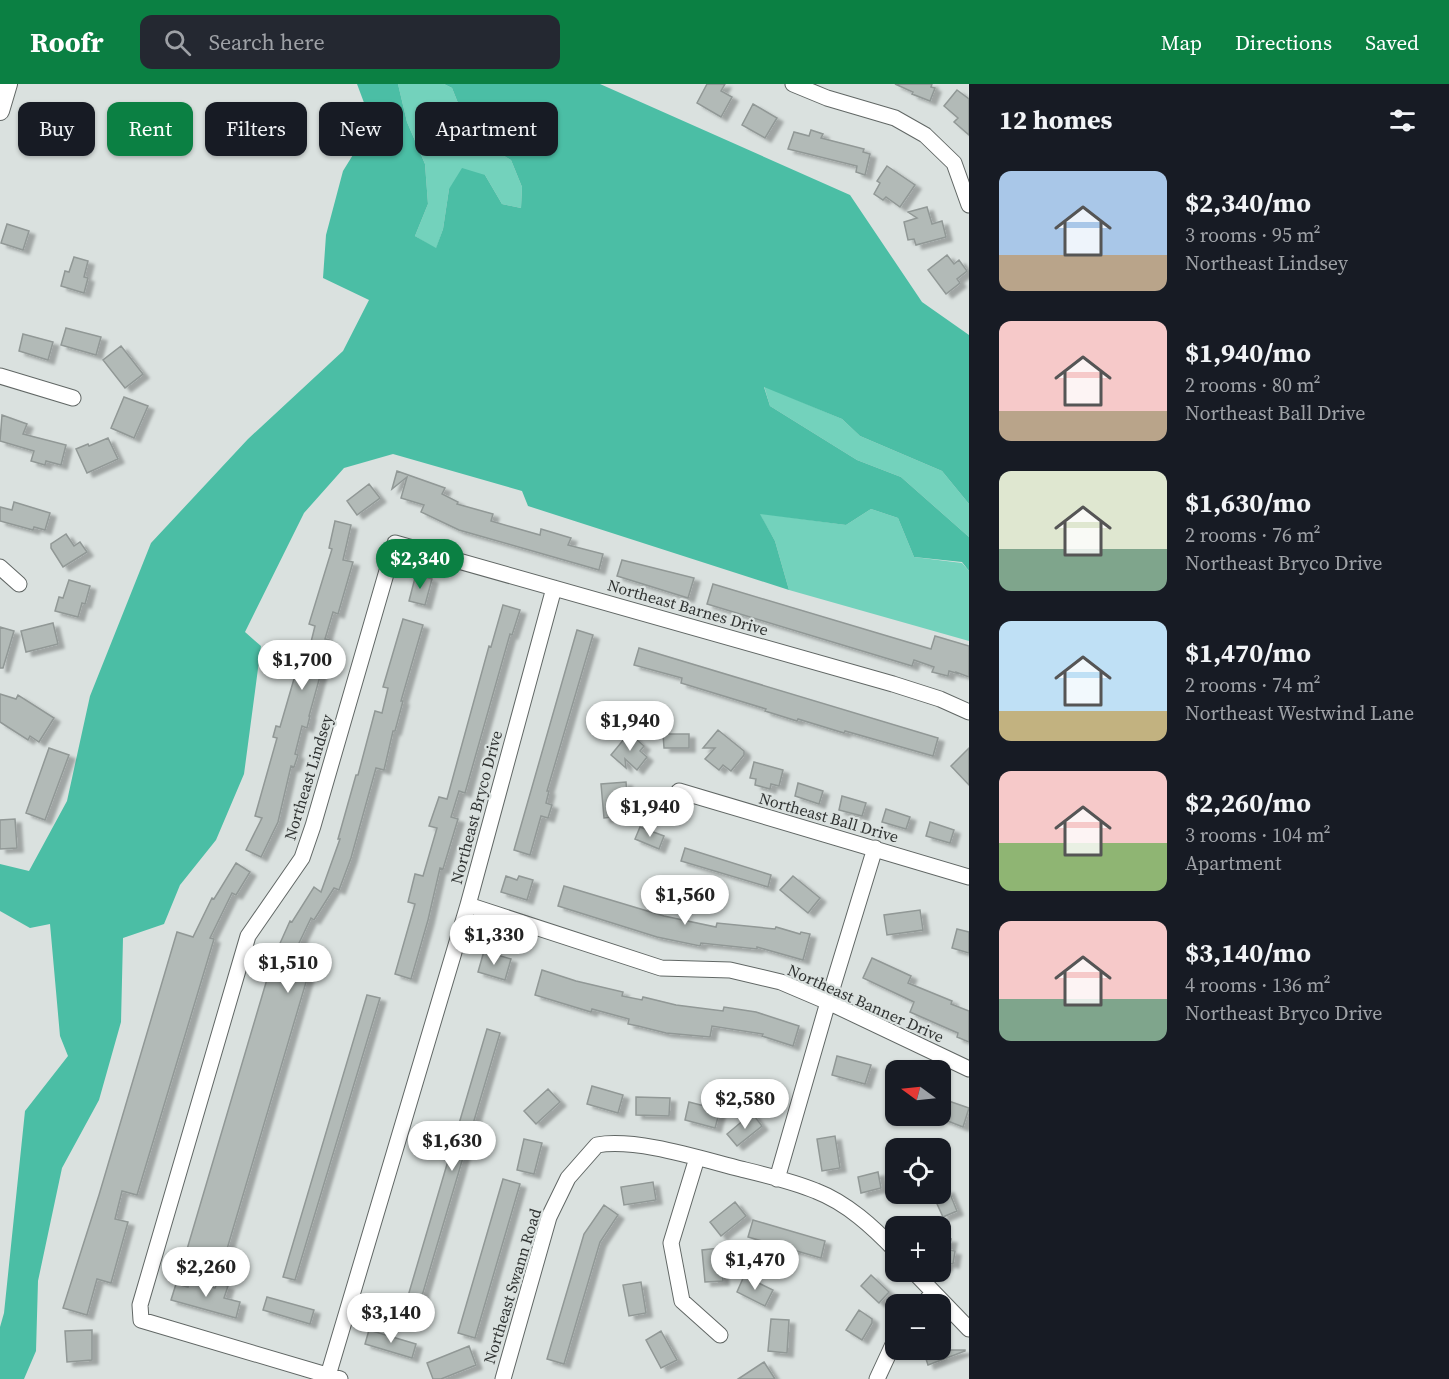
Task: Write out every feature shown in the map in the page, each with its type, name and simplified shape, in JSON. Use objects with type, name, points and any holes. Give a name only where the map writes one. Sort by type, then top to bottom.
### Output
[{"type":"street","points":[[0,111],[8,84]]},
{"type":"street","points":[[793,84],[828,91],[895,118],[925,135],[954,163],[969,205]]},
{"type":"street","points":[[0,376],[73,398]]},
{"type":"street","name":"Northeast Barnes Drive","points":[[395,543],[893,684],[940,699],[969,712]]},
{"type":"street","name":"Northeast Lindsey","points":[[332,1378],[141,1320],[140,1305],[248,936],[302,858],[314,826],[395,543]]},
{"type":"street","points":[[0,567],[19,584]]},
{"type":"street","name":"Northeast Bryco Drive","points":[[332,1378],[468,905],[554,588]]},
{"type":"street","name":"Northeast Ball Drive","points":[[679,791],[969,877]]},
{"type":"street","points":[[777,1179],[874,848]]},
{"type":"street","name":"Northeast Banner Drive","points":[[468,905],[661,968],[730,970],[781,982],[969,1069]]},
{"type":"street","name":"Northeast Swann Road","points":[[503,1379],[549,1217],[568,1178],[597,1145],[624,1143],[697,1158]]},
{"type":"street","points":[[720,1335],[682,1300],[671,1243],[697,1158],[817,1191],[855,1213],[885,1240]]},
{"type":"street","points":[[923,1282],[969,1329]]},
{"type":"street","points":[[877,1379],[886,1360]]},
{"type":"green space","points":[[357,84],[398,84],[402,102],[364,102]]},
{"type":"green space","points":[[398,84],[444,84],[452,88],[458,102],[415,102],[415,141]]},
{"type":"green space","points":[[444,84],[600,84],[850,195],[922,302],[969,335],[969,504],[942,471],[860,436],[842,419],[764,387],[770,406],[857,460],[901,477],[969,537],[969,571],[962,562],[914,557],[898,518],[871,509],[846,525],[760,514],[775,541],[789,590],[528,506],[522,491],[393,454],[344,468],[304,513],[245,632],[261,646],[244,774],[216,840],[180,885],[164,924],[123,938],[121,1022],[99,1100],[62,1168],[38,1281],[36,1351],[24,1379],[0,1379],[0,1327],[4,1313],[25,1111],[68,1056],[60,1036],[50,924],[30,928],[0,911],[0,864],[29,871],[67,801],[90,696],[151,543],[248,439],[343,351],[369,300],[323,278],[326,235],[343,171],[352,156],[403,156],[403,105],[415,141],[415,156],[422,156],[425,164],[428,204],[415,236],[436,248],[443,229],[449,189],[462,168],[485,175],[502,204],[521,208],[522,187],[511,160],[504,156],[558,156],[558,102],[458,102],[452,88]]},
{"type":"green space","points":[[422,156],[504,156],[511,160],[522,187],[521,208],[502,204],[485,175],[449,189],[443,229],[436,249],[415,236],[428,204],[425,164]]},
{"type":"green space","points":[[764,386],[842,419],[860,436],[942,471],[969,504],[969,537],[901,477],[857,460],[770,406]]},
{"type":"green space","points":[[871,509],[898,518],[914,557],[962,563],[969,571],[969,641],[789,590],[775,541],[759,513],[846,525]]},
{"type":"building","points":[[707,84],[725,84],[721,91],[732,97],[721,117],[697,103]]},
{"type":"building","points":[[895,84],[932,84],[931,87],[935,88],[930,101]]},
{"type":"building","points":[[957,90],[969,99],[969,135],[954,122],[958,118],[944,106]]},
{"type":"building","points":[[753,104],[777,118],[765,138],[742,125]]},
{"type":"building","points":[[811,130],[823,134],[821,138],[864,149],[863,152],[870,154],[865,175],[856,172],[857,166],[788,149],[794,132],[809,136]]},
{"type":"building","points":[[887,166],[915,185],[900,207],[886,197],[883,200],[874,194],[880,183],[877,181]]},
{"type":"building","points":[[927,207],[932,224],[942,221],[946,237],[916,245],[914,239],[908,240],[904,222],[917,218],[908,212]]},
{"type":"building","points":[[7,224],[29,231],[23,250],[1,243]]},
{"type":"building","points":[[947,255],[954,264],[959,260],[967,271],[957,279],[960,283],[946,294],[928,270]]},
{"type":"building","points":[[74,257],[88,261],[84,277],[88,278],[84,293],[61,286],[65,271],[69,272]]},
{"type":"building","points":[[66,328],[101,337],[96,355],[61,345]]},
{"type":"building","points":[[23,334],[53,342],[48,360],[19,351]]},
{"type":"building","points":[[121,346],[143,374],[125,388],[103,360]]},
{"type":"building","points":[[124,397],[148,406],[134,438],[111,428]]},
{"type":"building","points":[[2,415],[27,424],[23,434],[66,445],[61,465],[46,461],[45,465],[31,461],[34,451],[0,441]]},
{"type":"building","points":[[108,438],[118,459],[87,473],[76,449]]},
{"type":"building","points":[[397,471],[445,488],[442,494],[458,502],[457,504],[493,514],[491,521],[540,535],[541,529],[571,538],[568,545],[603,554],[599,570],[459,530],[421,512],[424,505],[401,498],[407,477],[392,489]]},
{"type":"building","points":[[369,484],[380,498],[357,515],[347,501]]},
{"type":"building","points":[[14,502],[50,513],[45,530],[34,527],[33,530],[0,521],[0,507],[12,510]]},
{"type":"building","points":[[335,521],[351,525],[343,560],[353,562],[338,614],[333,612],[325,639],[330,640],[307,728],[302,726],[295,754],[298,755],[294,767],[291,766],[278,822],[261,857],[246,850],[262,818],[255,816],[277,738],[273,737],[276,726],[280,727],[296,672],[303,674],[315,626],[309,624],[332,549],[329,548]]},
{"type":"building","points":[[66,534],[74,546],[80,542],[87,552],[63,567],[51,548],[51,544]]},
{"type":"building","points":[[622,560],[694,578],[688,598],[617,576]]},
{"type":"building","points":[[416,574],[432,579],[425,605],[409,601]]},
{"type":"building","points":[[69,580],[90,586],[85,604],[82,603],[78,617],[55,611],[59,597],[63,598]]},
{"type":"building","points":[[713,584],[931,649],[935,636],[969,646],[969,677],[949,671],[948,676],[932,672],[934,667],[914,660],[912,666],[707,604]]},
{"type":"building","points":[[503,605],[520,610],[512,635],[510,634],[465,793],[459,791],[451,817],[458,819],[443,869],[440,868],[411,979],[395,974],[415,904],[408,902],[415,874],[423,876],[437,828],[429,826],[439,797],[447,799],[489,646],[491,647]]},
{"type":"building","points":[[403,619],[423,625],[401,701],[403,701],[395,731],[393,731],[384,770],[376,768],[351,858],[339,890],[334,888],[314,920],[311,918],[288,966],[309,972],[222,1266],[185,1256],[273,959],[290,921],[292,922],[314,887],[321,892],[340,839],[338,839],[375,711],[382,713],[388,688],[383,687]]},
{"type":"building","points":[[53,623],[58,644],[26,652],[21,631]]},
{"type":"building","points":[[0,627],[14,631],[3,668],[0,668]]},
{"type":"building","points":[[577,630],[593,635],[547,791],[549,791],[546,803],[552,805],[548,818],[541,816],[530,855],[514,850]]},
{"type":"building","points":[[639,648],[938,738],[933,756],[845,731],[844,733],[798,719],[797,721],[681,683],[682,678],[634,665]]},
{"type":"building","points":[[0,694],[16,699],[18,695],[54,718],[39,742],[30,736],[28,740],[0,722]]},
{"type":"building","points":[[718,730],[744,751],[744,755],[731,771],[723,765],[719,770],[705,759],[715,748],[703,748]]},
{"type":"building","points":[[629,733],[644,746],[640,751],[647,757],[637,770],[625,759],[626,768],[611,755]]},
{"type":"building","points":[[663,734],[689,734],[689,748],[664,748]]},
{"type":"building","points":[[49,748],[69,755],[45,820],[26,813]]},
{"type":"building","points":[[969,748],[969,785],[951,766]]},
{"type":"building","points":[[754,762],[783,770],[779,786],[771,784],[770,789],[755,785],[756,779],[750,778]]},
{"type":"building","points":[[626,782],[628,806],[632,806],[633,815],[604,818],[601,784]]},
{"type":"building","points":[[798,783],[823,791],[819,804],[795,796]]},
{"type":"building","points":[[842,796],[866,803],[862,816],[839,810]]},
{"type":"building","points":[[886,809],[910,817],[906,829],[882,822]]},
{"type":"building","points":[[15,819],[17,848],[0,849],[0,820]]},
{"type":"building","points":[[930,822],[954,830],[950,843],[926,836]]},
{"type":"building","points":[[640,827],[664,836],[659,849],[635,839]]},
{"type":"building","points":[[685,848],[771,875],[768,887],[681,861]]},
{"type":"building","points":[[236,863],[250,872],[236,895],[232,893],[210,938],[214,939],[137,1195],[122,1191],[115,1219],[128,1222],[111,1283],[97,1279],[87,1315],[63,1308],[177,932],[193,937],[212,898],[214,899]]},
{"type":"building","points":[[506,876],[517,880],[519,876],[533,880],[527,900],[501,892]]},
{"type":"building","points":[[793,876],[820,898],[808,913],[780,890]]},
{"type":"building","points":[[564,886],[664,916],[716,927],[717,923],[775,929],[776,927],[800,934],[801,932],[810,934],[803,960],[757,947],[757,949],[701,943],[700,946],[657,937],[558,906]]},
{"type":"building","points":[[920,910],[923,930],[887,935],[884,915]]},
{"type":"building","points":[[957,929],[969,932],[969,953],[952,948]]},
{"type":"building","points":[[484,951],[511,959],[505,980],[478,972]]},
{"type":"building","points":[[872,958],[911,976],[908,983],[952,1001],[951,1004],[969,1011],[969,1042],[957,1037],[958,1033],[910,1012],[914,1002],[863,978]]},
{"type":"building","points":[[542,970],[623,992],[622,996],[642,1000],[643,997],[676,1005],[723,1011],[724,1007],[756,1012],[799,1026],[793,1046],[762,1036],[763,1034],[712,1026],[710,1037],[666,1033],[628,1024],[629,1019],[592,1009],[591,1012],[535,995]]},
{"type":"building","points":[[367,995],[380,998],[295,1280],[283,1277]]},
{"type":"building","points":[[487,1029],[500,1033],[416,1316],[403,1313]]},
{"type":"building","points":[[837,1056],[871,1065],[865,1084],[832,1075]]},
{"type":"building","points":[[592,1086],[623,1095],[618,1113],[587,1104]]},
{"type":"building","points":[[548,1089],[560,1102],[536,1124],[524,1111]]},
{"type":"building","points":[[636,1097],[670,1098],[669,1116],[636,1115]]},
{"type":"building","points":[[689,1102],[720,1110],[715,1128],[685,1120]]},
{"type":"building","points":[[951,1102],[969,1108],[963,1127],[951,1122]]},
{"type":"building","points":[[752,1113],[762,1126],[737,1146],[727,1134]]},
{"type":"building","points":[[835,1136],[840,1168],[822,1171],[817,1139]]},
{"type":"building","points":[[524,1139],[542,1143],[534,1174],[517,1170]]},
{"type":"building","points":[[878,1172],[881,1188],[861,1193],[858,1177]]},
{"type":"building","points":[[503,1179],[520,1184],[475,1338],[458,1333]]},
{"type":"building","points":[[653,1182],[656,1200],[624,1205],[621,1187]]},
{"type":"building","points":[[951,1196],[957,1211],[943,1216],[937,1204],[951,1204]]},
{"type":"building","points":[[735,1202],[746,1216],[721,1236],[710,1222]]},
{"type":"building","points":[[604,1205],[618,1215],[600,1242],[564,1364],[547,1359],[584,1234]]},
{"type":"building","points":[[753,1220],[825,1241],[821,1258],[748,1237]]},
{"type":"building","points":[[720,1248],[723,1281],[705,1282],[702,1250]]},
{"type":"building","points":[[951,1250],[955,1251],[953,1264],[951,1264]]},
{"type":"building","points":[[871,1275],[889,1292],[879,1303],[861,1286]]},
{"type":"building","points":[[744,1276],[773,1290],[765,1306],[737,1292]]},
{"type":"building","points":[[190,1280],[215,1288],[217,1283],[228,1286],[224,1298],[240,1302],[236,1318],[171,1300],[176,1284],[188,1287]]},
{"type":"building","points":[[641,1282],[646,1313],[629,1316],[623,1285]]},
{"type":"building","points":[[267,1297],[314,1310],[310,1324],[263,1310]]},
{"type":"building","points":[[859,1310],[872,1319],[862,1340],[846,1330]]},
{"type":"building","points":[[771,1319],[789,1320],[787,1353],[768,1351]]},
{"type":"building","points":[[92,1330],[92,1360],[67,1362],[65,1331]]},
{"type":"building","points":[[369,1330],[416,1344],[412,1358],[365,1344]]},
{"type":"building","points":[[661,1331],[677,1360],[661,1368],[646,1340]]},
{"type":"building","points":[[469,1346],[476,1365],[441,1379],[433,1379],[427,1363]]},
{"type":"building","points":[[951,1350],[965,1351],[951,1356]]},
{"type":"building","points":[[926,1360],[941,1360],[928,1365]]},
{"type":"building","points":[[764,1362],[775,1379],[738,1379]]}]
